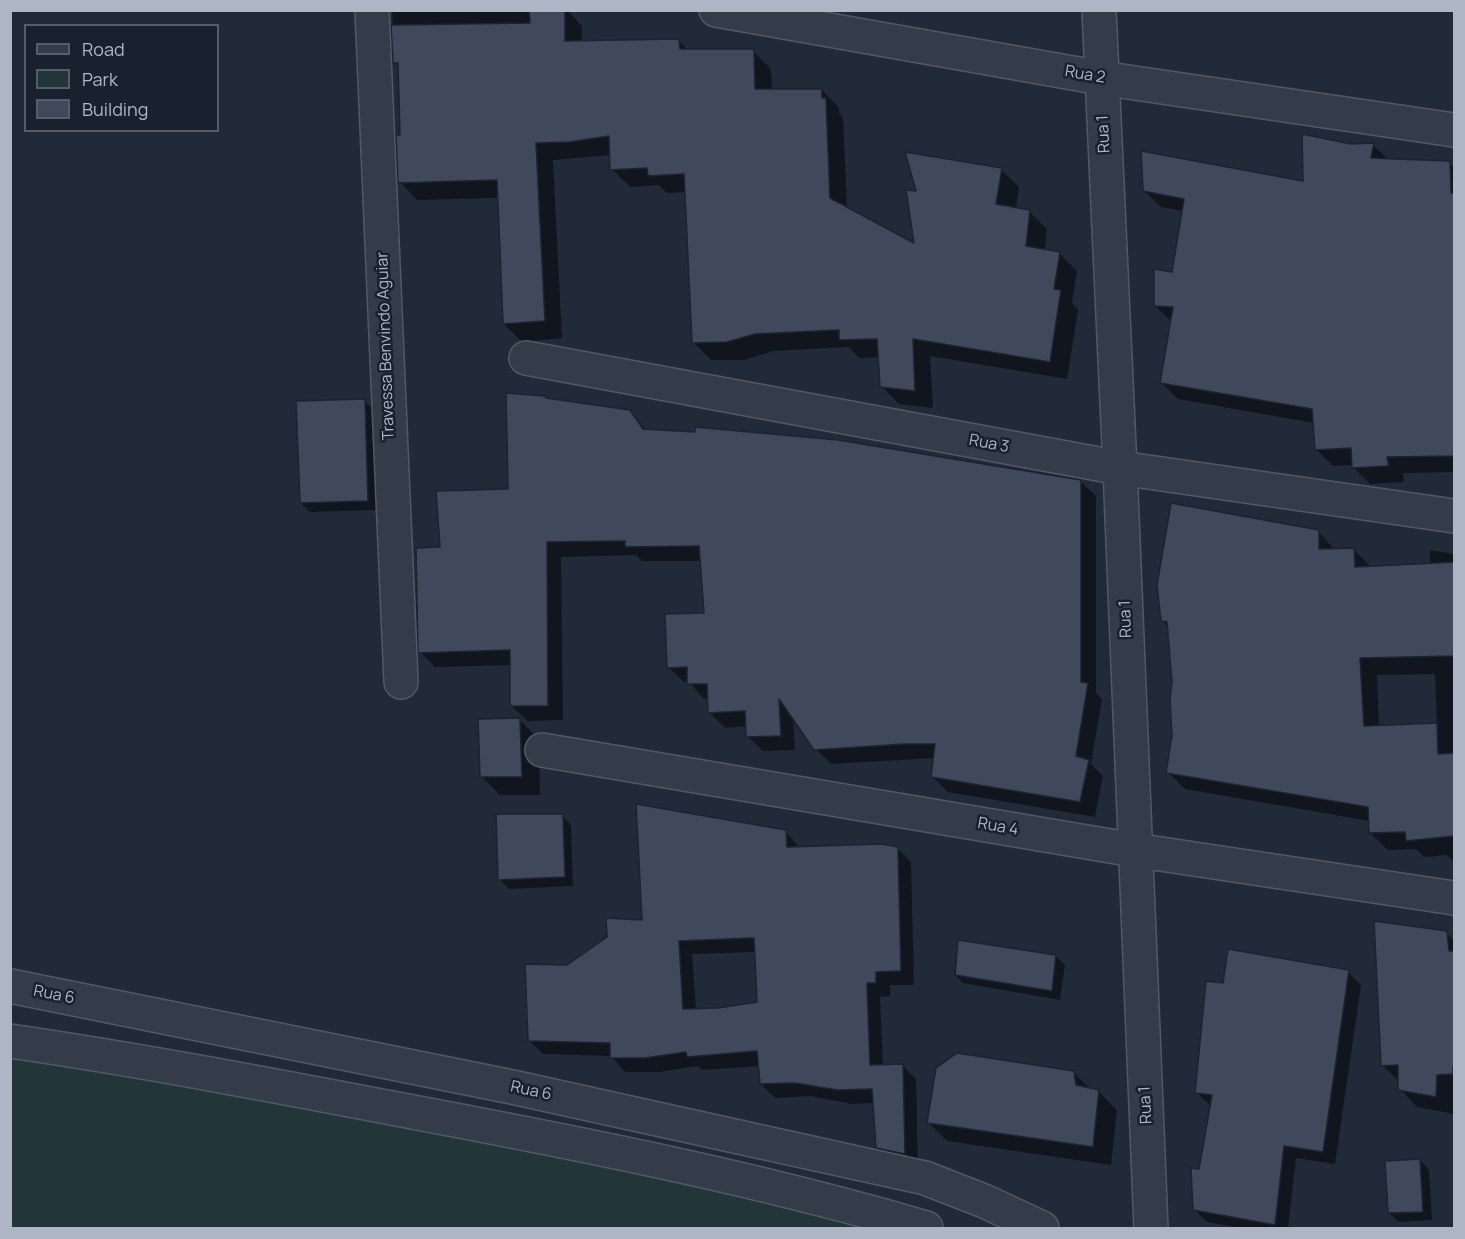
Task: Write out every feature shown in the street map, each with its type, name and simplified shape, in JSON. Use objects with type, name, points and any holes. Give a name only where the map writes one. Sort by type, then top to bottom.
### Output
[{"type":"street","name":"Travessa Benvindo Aguiar","points":[[372,10],[401,682]]},
{"type":"street","name":"Rua 2","points":[[716,10],[1101,78],[1455,130]]},
{"type":"street","name":"Rua 1","points":[[1099,10],[1151,1228]]},
{"type":"street","name":"Rua 3","points":[[526,358],[1120,468],[1455,516]]},
{"type":"street","name":"Rua 4","points":[[543,750],[1134,850],[1455,898]]},
{"type":"street","name":"Rua 6","points":[[10,986],[512,1087],[925,1178],[984,1201],[1042,1228]]},
{"type":"street","points":[[10,1041],[108,1055],[620,1151],[926,1228]]},
{"type":"green space","points":[[11,1041],[926,1228],[11,1228]]},
{"type":"building","points":[[529,10],[565,10],[565,41],[679,39],[680,49],[754,49],[755,89],[822,89],[822,98],[826,98],[830,198],[914,243],[906,190],[916,191],[905,152],[1002,168],[996,204],[1030,210],[1026,246],[1060,252],[1054,289],[1061,290],[1050,362],[913,339],[915,391],[880,387],[877,339],[839,340],[839,330],[755,334],[727,342],[692,343],[684,174],[648,176],[647,168],[610,170],[609,136],[570,142],[536,143],[545,321],[503,324],[497,180],[398,183],[396,135],[400,135],[398,63],[393,63],[391,25],[530,23]]},
{"type":"building","points":[[1302,134],[1351,144],[1374,143],[1371,158],[1450,161],[1451,193],[1455,193],[1455,456],[1387,457],[1389,466],[1352,468],[1351,448],[1315,450],[1312,409],[1160,383],[1173,307],[1154,306],[1154,269],[1172,272],[1184,199],[1143,191],[1141,151],[1303,181]]},
{"type":"building","points":[[506,393],[545,396],[546,398],[630,410],[643,429],[695,432],[695,427],[838,440],[1081,480],[1081,682],[1088,683],[1076,756],[1089,760],[1080,802],[931,777],[935,744],[814,750],[779,699],[781,736],[746,737],[745,711],[708,713],[707,684],[687,684],[687,667],[667,668],[665,614],[704,613],[699,546],[625,547],[625,541],[547,542],[548,706],[510,706],[510,650],[418,653],[416,548],[440,547],[436,491],[508,489]]},
{"type":"building","points":[[365,399],[368,501],[300,503],[296,401]]},
{"type":"building","points":[[1171,503],[1319,530],[1319,549],[1354,548],[1355,567],[1455,562],[1455,656],[1360,658],[1364,726],[1437,723],[1438,754],[1455,753],[1455,836],[1406,841],[1405,832],[1369,833],[1368,807],[1166,773],[1172,736],[1170,699],[1172,682],[1167,622],[1161,621],[1157,585]]},
{"type":"building","points":[[520,718],[522,777],[480,777],[478,719]]},
{"type":"building","points":[[636,804],[786,830],[787,847],[882,844],[898,847],[901,971],[876,972],[876,983],[867,983],[870,1065],[903,1064],[905,1154],[876,1148],[872,1089],[837,1090],[795,1083],[760,1084],[757,1051],[687,1057],[686,1052],[645,1058],[610,1058],[610,1043],[528,1041],[525,964],[567,965],[607,937],[606,918],[642,920]],"holes":[[[754,938],[757,1002],[718,1008],[683,1009],[679,941]]]},
{"type":"building","points":[[496,814],[563,814],[565,877],[498,880]]},
{"type":"building","points":[[1374,921],[1447,931],[1449,951],[1455,951],[1455,1067],[1453,1067],[1453,1074],[1437,1075],[1436,1097],[1398,1090],[1398,1065],[1381,1066]]},
{"type":"building","points":[[958,940],[1056,955],[1052,991],[955,975]]},
{"type":"building","points":[[1228,949],[1349,970],[1323,1152],[1284,1146],[1275,1225],[1193,1210],[1191,1168],[1199,1169],[1212,1095],[1195,1093],[1206,981],[1223,983]]},
{"type":"building","points":[[957,1053],[1074,1071],[1076,1085],[1099,1090],[1093,1147],[927,1123],[936,1068]]},
{"type":"building","points":[[1420,1159],[1423,1212],[1388,1213],[1385,1161]]}]
